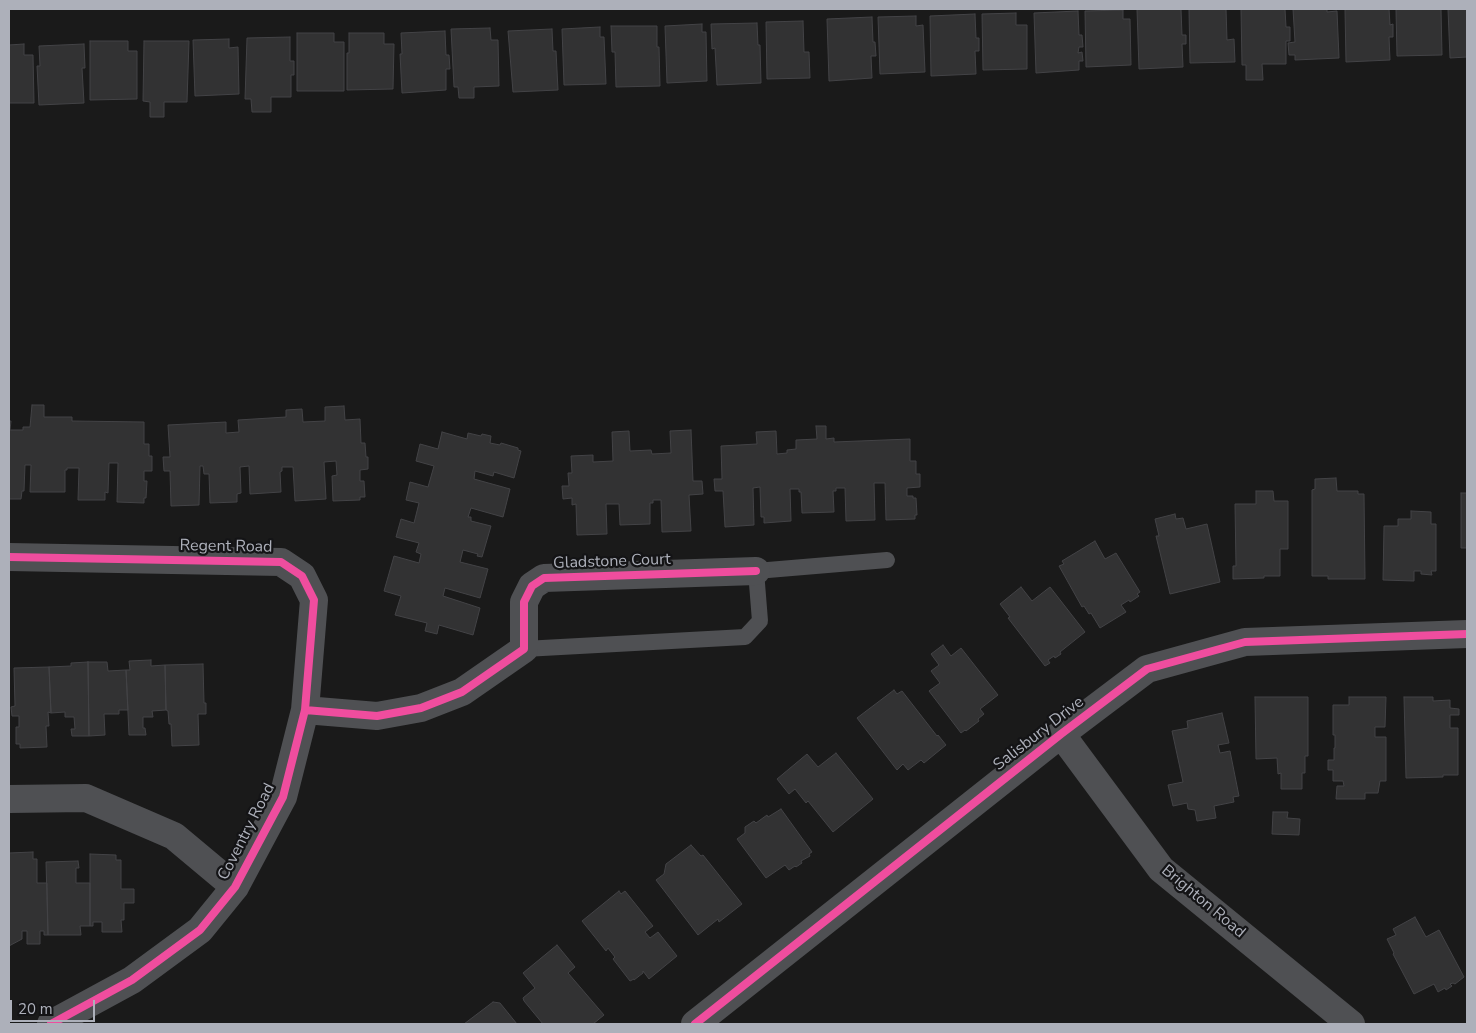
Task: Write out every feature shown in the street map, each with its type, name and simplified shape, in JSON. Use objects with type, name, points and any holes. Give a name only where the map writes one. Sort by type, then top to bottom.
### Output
[{"type":"street","name":"Regent Road","points":[[9,557],[281,562],[302,576],[314,600],[306,710]]},
{"type":"street","name":"Gladstone Court","points":[[524,649],[524,602],[532,586],[544,578],[756,571]]},
{"type":"street","name":"Salisbury Drive","points":[[696,1024],[1061,734],[1147,669],[1245,642],[1467,634]]},
{"type":"street","points":[[306,710],[377,716],[421,708],[462,692],[524,649]]},
{"type":"street","name":"Coventry Road","points":[[51,1024],[132,980],[200,930],[235,887],[283,797],[306,710]]},
{"type":"street","name":"Brighton Road","points":[[1061,734],[1161,869],[1351,1024]]},
{"type":"street","points":[[9,799],[86,798],[174,836],[235,887]]},
{"type":"lane","points":[[524,649],[745,637],[760,620],[756,571],[887,560]]},
{"type":"building","points":[[1137,9],[1181,9],[1182,35],[1186,35],[1186,44],[1182,44],[1183,67],[1139,69]]},
{"type":"building","points":[[1189,9],[1226,9],[1227,40],[1234,39],[1235,62],[1190,63]]},
{"type":"building","points":[[1241,9],[1285,9],[1286,27],[1290,27],[1290,41],[1286,41],[1286,64],[1262,64],[1263,80],[1246,80],[1246,65],[1242,65]]},
{"type":"building","points":[[1293,9],[1327,9],[1327,12],[1337,11],[1339,58],[1295,60],[1295,55],[1289,55],[1288,43],[1295,42]]},
{"type":"building","points":[[1345,9],[1389,9],[1390,25],[1393,24],[1393,37],[1389,37],[1390,60],[1346,62]]},
{"type":"building","points":[[1396,9],[1441,9],[1442,55],[1397,56]]},
{"type":"building","points":[[1448,9],[1467,9],[1467,57],[1450,58]]},
{"type":"building","points":[[1123,10],[1123,19],[1130,19],[1131,65],[1086,67],[1085,11]]},
{"type":"building","points":[[1078,11],[1079,35],[1082,35],[1083,47],[1079,47],[1078,53],[1082,52],[1083,61],[1079,61],[1079,70],[1036,73],[1034,13]]},
{"type":"building","points":[[1016,13],[1016,25],[1027,25],[1027,69],[983,70],[982,14]]},
{"type":"building","points":[[975,14],[976,38],[979,38],[979,51],[975,51],[976,74],[931,76],[930,16]]},
{"type":"building","points":[[916,16],[916,26],[923,25],[925,72],[880,74],[878,17]]},
{"type":"building","points":[[872,17],[873,42],[875,42],[876,56],[871,56],[872,78],[829,81],[827,19]]},
{"type":"building","points":[[803,21],[804,52],[809,52],[810,78],[767,79],[766,22]]},
{"type":"building","points":[[757,23],[758,45],[760,45],[761,83],[717,85],[715,48],[712,49],[711,24]]},
{"type":"building","points":[[702,24],[702,32],[706,32],[707,81],[667,83],[665,26]]},
{"type":"building","points":[[611,26],[657,26],[660,86],[616,87],[615,52],[612,52]]},
{"type":"building","points":[[600,27],[600,37],[604,37],[606,84],[564,85],[562,29]]},
{"type":"building","points":[[490,28],[491,40],[498,40],[499,86],[474,87],[474,98],[459,98],[458,87],[454,87],[451,29]]},
{"type":"building","points":[[552,29],[553,51],[556,51],[558,90],[513,92],[508,31]]},
{"type":"building","points":[[445,31],[446,55],[449,55],[450,69],[446,69],[446,90],[402,93],[401,33]]},
{"type":"building","points":[[297,33],[334,33],[334,42],[344,42],[344,91],[297,91]]},
{"type":"building","points":[[349,33],[384,33],[384,44],[394,44],[393,89],[347,90]]},
{"type":"building","points":[[290,37],[290,61],[294,61],[294,75],[291,75],[291,97],[271,97],[271,112],[252,112],[251,99],[245,99],[247,38]]},
{"type":"building","points":[[229,39],[229,48],[238,47],[239,94],[195,96],[193,40]]},
{"type":"building","points":[[90,41],[128,41],[128,51],[137,51],[137,99],[90,100]]},
{"type":"building","points":[[144,41],[189,41],[187,102],[164,102],[164,117],[150,117],[150,102],[143,101]]},
{"type":"building","points":[[24,44],[24,55],[33,55],[34,103],[9,103],[9,45]]},
{"type":"building","points":[[84,44],[85,68],[82,68],[84,103],[39,105],[37,66],[40,66],[39,46]]},
{"type":"building","points":[[32,405],[44,405],[44,417],[72,417],[72,421],[144,422],[144,444],[149,444],[149,456],[152,456],[152,471],[144,471],[144,481],[147,481],[144,503],[117,502],[118,463],[109,463],[108,493],[105,492],[105,500],[78,500],[79,468],[67,468],[65,470],[65,492],[30,492],[31,465],[25,465],[24,491],[22,491],[21,499],[9,499],[9,421],[11,421],[10,430],[23,430],[23,427],[30,427]]},
{"type":"building","points":[[344,406],[345,420],[360,419],[361,443],[365,443],[366,457],[368,457],[368,469],[360,470],[360,481],[364,481],[365,497],[360,497],[360,500],[333,501],[332,476],[337,475],[336,461],[324,462],[326,499],[295,501],[293,467],[282,467],[280,472],[281,492],[250,494],[249,466],[240,467],[241,493],[237,494],[237,502],[210,503],[209,474],[204,474],[203,466],[200,466],[199,505],[171,506],[170,471],[164,471],[163,457],[170,457],[168,425],[226,422],[226,433],[239,432],[238,420],[286,417],[286,410],[302,409],[303,422],[325,421],[325,407]]},
{"type":"building","points":[[816,426],[826,426],[826,439],[834,438],[834,442],[910,439],[910,461],[916,461],[916,474],[920,474],[920,487],[907,488],[907,496],[916,498],[917,515],[915,515],[915,519],[886,520],[885,483],[874,483],[875,520],[846,521],[845,488],[836,488],[836,491],[833,491],[834,512],[802,513],[801,492],[799,492],[799,489],[790,489],[791,521],[764,523],[764,517],[761,517],[760,487],[753,488],[754,525],[725,527],[723,491],[715,491],[714,479],[722,479],[721,446],[757,444],[756,432],[776,431],[777,454],[787,453],[787,450],[796,449],[796,440],[817,439]]},
{"type":"building","points":[[691,430],[693,481],[702,481],[703,494],[689,495],[691,531],[662,532],[661,500],[653,500],[653,503],[650,503],[650,524],[620,525],[619,504],[606,504],[607,534],[577,535],[576,504],[572,505],[572,498],[563,499],[562,486],[569,486],[568,473],[572,473],[571,456],[593,455],[593,462],[613,461],[612,432],[629,431],[630,451],[651,450],[652,454],[671,453],[670,431]]},
{"type":"building","points":[[442,432],[467,439],[468,433],[491,436],[490,443],[500,445],[501,443],[518,448],[521,451],[514,478],[494,472],[493,476],[475,471],[474,479],[510,489],[503,517],[471,508],[468,517],[471,517],[471,521],[491,526],[482,557],[463,550],[460,562],[488,569],[480,598],[445,588],[443,596],[480,608],[473,635],[439,625],[437,634],[425,631],[427,623],[395,615],[401,596],[384,591],[394,556],[419,563],[421,554],[416,552],[419,543],[396,537],[401,519],[414,523],[419,503],[406,500],[410,482],[428,487],[434,466],[416,461],[420,444],[438,449]]},
{"type":"building","points":[[1336,478],[1337,491],[1358,491],[1358,494],[1364,494],[1365,579],[1328,579],[1328,576],[1312,576],[1312,490],[1315,489],[1315,479]]},
{"type":"building","points":[[1256,491],[1273,491],[1274,501],[1288,501],[1288,549],[1280,549],[1280,576],[1233,579],[1233,566],[1236,566],[1235,504],[1256,504]]},
{"type":"building","points":[[1461,493],[1467,493],[1467,548],[1461,548]]},
{"type":"building","points":[[1411,511],[1431,512],[1431,524],[1436,524],[1436,571],[1431,571],[1432,575],[1421,574],[1421,571],[1414,571],[1414,581],[1383,580],[1384,526],[1398,526],[1398,519],[1411,519]]},
{"type":"building","points":[[1175,514],[1176,519],[1183,518],[1186,529],[1207,524],[1220,582],[1170,594],[1156,536],[1159,536],[1155,519]]},
{"type":"building","points":[[1095,541],[1105,559],[1116,553],[1140,592],[1137,594],[1139,596],[1121,605],[1126,612],[1100,628],[1091,613],[1089,614],[1084,606],[1082,607],[1059,566],[1064,564],[1062,561]]},
{"type":"building","points":[[1021,587],[1032,601],[1050,587],[1085,632],[1060,652],[1061,654],[1048,660],[1050,663],[1045,666],[1008,618],[1010,617],[1000,604]]},
{"type":"building","points":[[943,645],[951,656],[961,648],[998,695],[980,709],[984,714],[978,719],[979,721],[961,733],[929,691],[940,683],[931,671],[939,665],[931,654]]},
{"type":"building","points":[[151,660],[151,666],[165,665],[166,710],[152,711],[153,717],[143,717],[143,728],[145,728],[146,735],[129,735],[126,670],[130,670],[129,661]]},
{"type":"building","points":[[88,662],[107,662],[108,671],[126,670],[128,710],[119,710],[119,714],[104,714],[105,735],[89,736]]},
{"type":"building","points":[[88,662],[89,736],[72,736],[71,729],[75,729],[74,717],[65,717],[65,712],[51,713],[49,667],[71,666],[71,663]]},
{"type":"building","points":[[203,664],[206,714],[198,714],[199,745],[172,746],[171,724],[169,724],[168,711],[166,710],[165,665]]},
{"type":"building","points":[[49,667],[51,713],[48,712],[49,726],[46,726],[47,747],[20,748],[20,744],[16,744],[16,727],[19,727],[19,716],[12,716],[11,707],[15,706],[14,668]]},
{"type":"building","points":[[894,690],[897,694],[902,691],[946,745],[924,763],[921,760],[908,770],[903,764],[897,770],[857,718]]},
{"type":"building","points":[[1255,697],[1308,697],[1308,756],[1305,756],[1305,773],[1302,773],[1302,789],[1281,789],[1281,773],[1278,774],[1277,758],[1256,759]]},
{"type":"building","points":[[1349,697],[1386,697],[1385,727],[1375,727],[1375,737],[1386,737],[1386,781],[1380,781],[1378,793],[1365,793],[1365,799],[1336,799],[1337,786],[1344,786],[1343,781],[1333,781],[1333,770],[1328,770],[1328,760],[1334,760],[1335,748],[1333,705],[1349,705]]},
{"type":"building","points":[[1404,697],[1433,697],[1433,701],[1450,700],[1450,708],[1459,709],[1459,715],[1450,715],[1450,728],[1458,728],[1458,775],[1406,778]]},
{"type":"building","points":[[1222,713],[1229,743],[1218,745],[1220,753],[1230,751],[1239,796],[1233,797],[1234,802],[1214,806],[1216,818],[1197,821],[1195,810],[1188,809],[1187,803],[1173,806],[1168,785],[1183,782],[1172,731],[1188,728],[1187,721]]},
{"type":"building","points":[[836,753],[873,799],[833,832],[808,801],[806,803],[795,789],[789,794],[777,779],[807,754],[818,767]]},
{"type":"building","points":[[781,809],[812,852],[809,854],[810,856],[801,861],[802,863],[796,867],[789,870],[785,865],[766,878],[737,839],[745,833],[745,827]]},
{"type":"building","points":[[1273,812],[1288,812],[1287,818],[1300,819],[1299,835],[1272,834]]},
{"type":"building","points":[[691,845],[701,856],[703,855],[742,904],[719,922],[718,919],[698,935],[656,880],[664,874],[666,864]]},
{"type":"building","points":[[33,852],[33,859],[37,859],[37,883],[47,883],[48,935],[44,935],[44,931],[40,931],[40,944],[27,944],[27,931],[22,931],[22,939],[9,946],[9,853]]},
{"type":"building","points":[[90,854],[116,855],[116,860],[121,860],[121,889],[134,889],[134,903],[124,903],[124,920],[121,920],[122,932],[102,932],[102,922],[93,922],[93,926],[90,926]]},
{"type":"building","points":[[78,861],[79,868],[76,868],[76,883],[90,883],[90,926],[80,926],[81,935],[48,935],[46,862]]},
{"type":"building","points":[[619,891],[621,894],[625,891],[653,926],[645,932],[650,938],[658,932],[677,956],[649,979],[643,971],[634,980],[630,981],[613,959],[615,957],[608,948],[606,951],[582,921]]},
{"type":"building","points":[[1415,917],[1426,937],[1439,930],[1464,977],[1455,984],[1450,984],[1452,986],[1446,990],[1445,988],[1438,992],[1434,984],[1414,994],[1393,954],[1387,939],[1396,935],[1393,929]]},
{"type":"building","points":[[557,945],[575,967],[568,973],[604,1015],[593,1024],[543,1024],[524,1001],[523,998],[535,988],[523,973]]},
{"type":"building","points":[[493,1002],[500,1003],[517,1024],[464,1024]]},
{"type":"cycle path","points":[[9,557],[281,562],[302,576],[314,600],[305,710],[283,797],[235,887],[200,930],[132,980],[51,1024]]},
{"type":"cycle path","points":[[305,710],[377,716],[421,708],[462,692],[524,649],[524,602],[532,586],[544,578],[756,571]]},
{"type":"cycle path","points":[[695,1024],[1061,734],[1147,669],[1245,642],[1467,634]]}]
